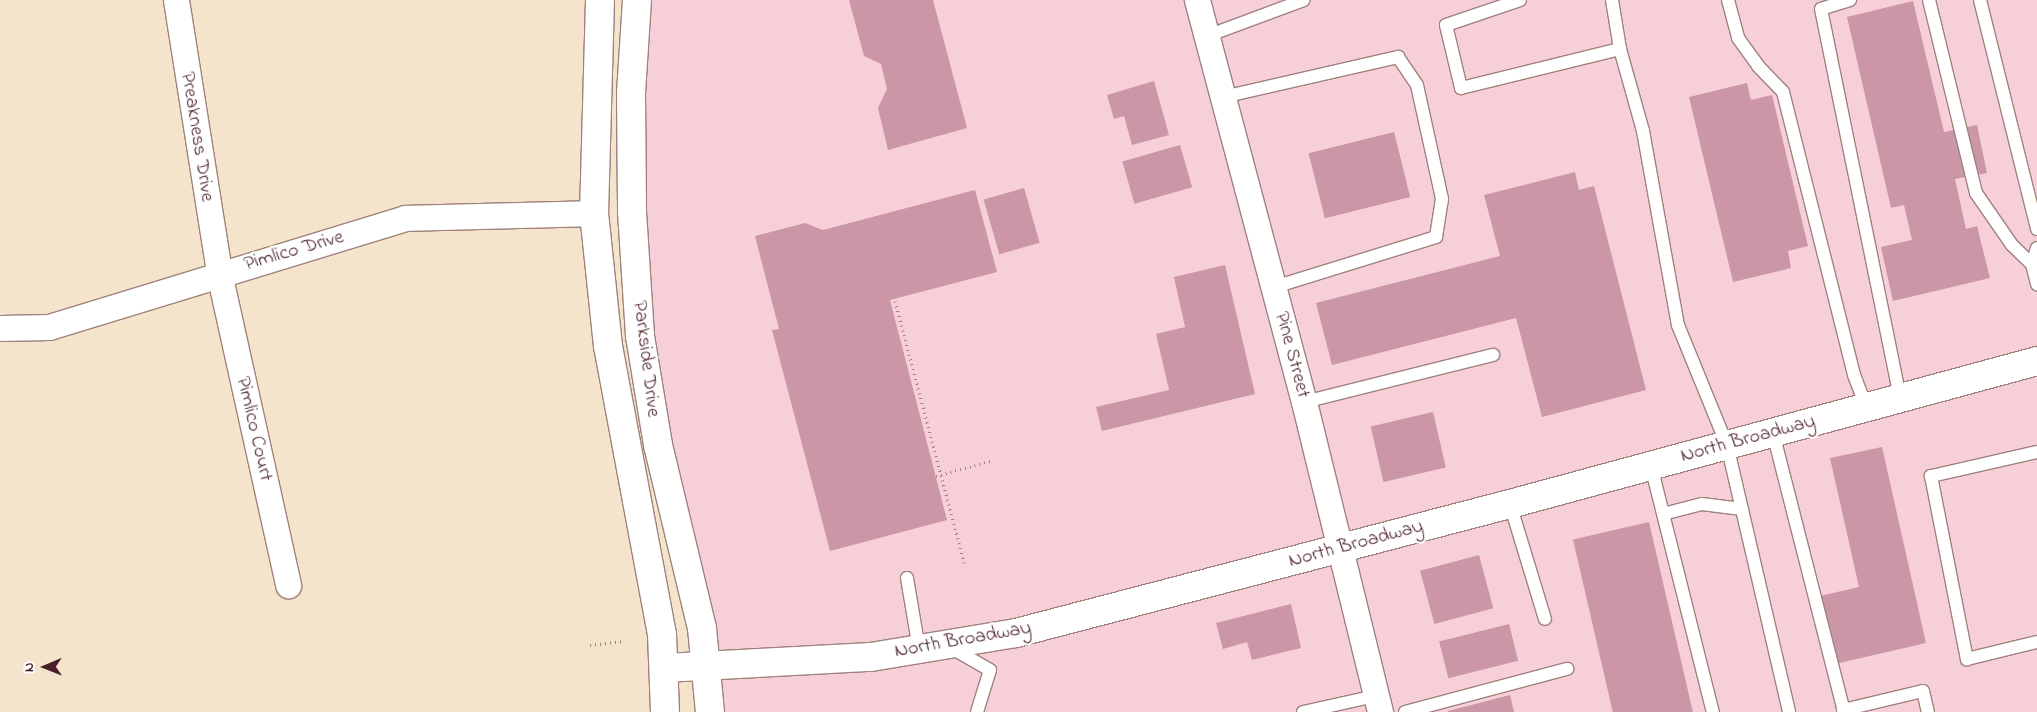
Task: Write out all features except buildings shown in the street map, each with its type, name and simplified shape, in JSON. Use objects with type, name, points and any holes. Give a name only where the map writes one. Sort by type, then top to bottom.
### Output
[{"type":"street","name":"Preakness Drive","points":[[176,0],[219,273]]},
{"type":"street","name":"Parkside Drive","points":[[600,0],[594,213],[608,346],[665,668],[665,712]]},
{"type":"street","name":"Parkside Drive","points":[[637,0],[631,113],[632,212],[640,336],[658,445],[702,628],[710,712]]},
{"type":"street","name":"Pine Street","points":[[1197,0],[1304,402],[1378,704]]},
{"type":"street","name":"Pimlico Drive","points":[[0,328],[49,327],[219,273],[405,218],[594,213]]},
{"type":"street","name":"Pimlico Court","points":[[219,273],[288,585]]},
{"type":"street","name":"North Broadway","points":[[665,668],[871,657],[1016,633],[1510,504],[2037,361]]},
{"type":"lane","points":[[1207,36],[1304,0]]},
{"type":"lane","points":[[1520,0],[1446,25],[1461,88],[1620,49]]},
{"type":"lane","points":[[1612,0],[1620,49],[1643,131],[1678,325],[1727,445],[1789,712]]},
{"type":"lane","points":[[1728,0],[1738,38],[1758,66],[1783,92],[1854,375],[1866,408]]},
{"type":"lane","points":[[1850,0],[1820,4],[1900,398]]},
{"type":"lane","points":[[1929,0],[1976,193],[2012,245],[2032,264]]},
{"type":"lane","points":[[1980,0],[2037,229]]},
{"type":"lane","points":[[1223,97],[1398,57],[1416,85],[1442,199],[1436,237],[1274,287]]},
{"type":"lane","points":[[2037,248],[2032,264],[2037,284]]},
{"type":"lane","points":[[1304,402],[1493,355]]},
{"type":"lane","points":[[1773,432],[1844,711],[1923,691],[1928,712]]},
{"type":"lane","points":[[2037,452],[1931,476],[1967,660],[2037,642]]},
{"type":"lane","points":[[1651,466],[1712,712]]},
{"type":"lane","points":[[1510,504],[1545,619]]},
{"type":"lane","points":[[1663,514],[1702,504],[1742,509]]},
{"type":"lane","points":[[907,578],[919,649]]},
{"type":"lane","points":[[945,644],[990,670],[977,712]]},
{"type":"lane","points":[[1405,712],[1567,669]]},
{"type":"lane","points":[[1303,712],[1378,704]]},
{"type":"path","points":[[894,301],[964,563]]},
{"type":"path","points":[[936,476],[994,460]]},
{"type":"path","points":[[590,645],[624,641]]},
{"type":"shaded area","points":[[637,0],[2037,0],[2037,712],[710,712],[640,336]]}]
